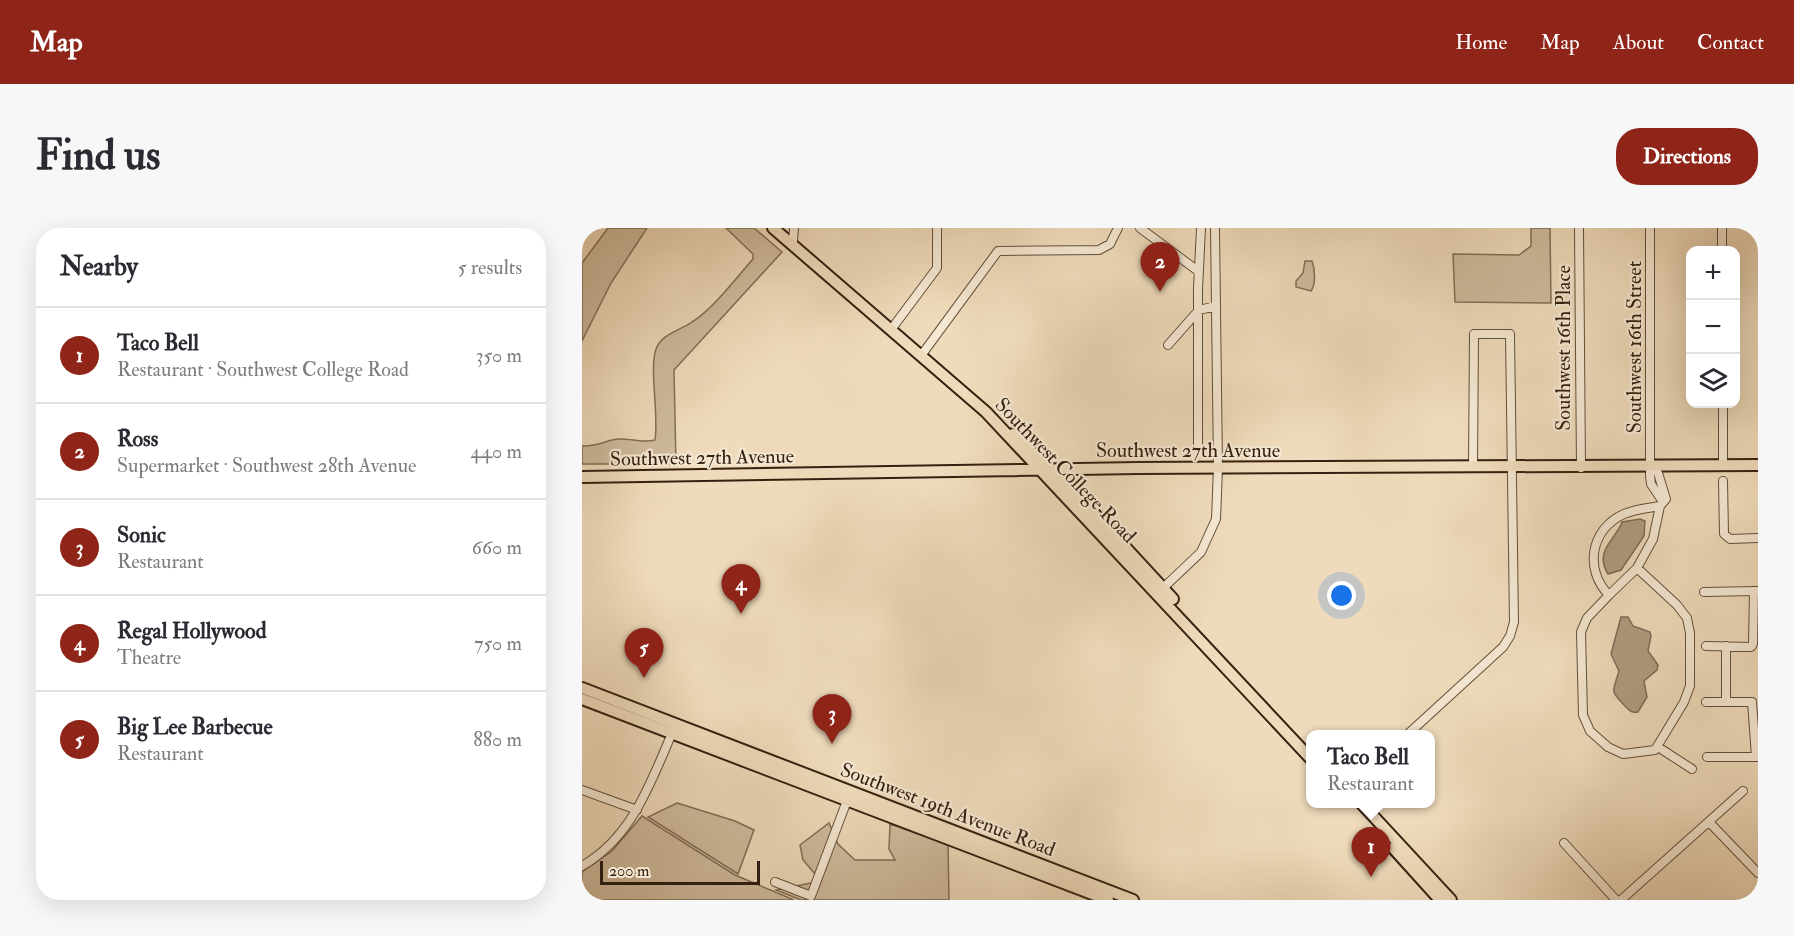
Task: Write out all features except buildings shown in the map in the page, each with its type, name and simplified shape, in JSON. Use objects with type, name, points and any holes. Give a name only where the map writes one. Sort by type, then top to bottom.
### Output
[{"type":"main road","name":"Southwest College Road","points":[[773,228],[986,412],[1039,470],[1160,591],[1306,743]]},
{"type":"main road","name":"Southwest College Road","points":[[778,228],[923,353],[1053,470],[1306,753]]},
{"type":"main road","name":"Southwest 27th Avenue","points":[[582,477],[1218,468],[1581,468],[1758,465]]},
{"type":"main road","name":"Southwest 19th Avenue Road","points":[[582,688],[674,729]]},
{"type":"main road","name":"Southwest 19th Avenue Road","points":[[582,699],[674,729],[1133,900]]},
{"type":"main road","name":"Southwest 19th Avenue Road","points":[[849,795],[1108,900]]},
{"type":"main road","points":[[1356,808],[1440,900]]},
{"type":"main road","points":[[1366,808],[1451,900]]},
{"type":"street","points":[[793,241],[794,228]]},
{"type":"street","points":[[893,327],[937,268],[937,228]]},
{"type":"street","points":[[923,353],[999,251],[1099,250],[1110,244],[1118,228]]},
{"type":"street","points":[[1140,228],[1198,272]]},
{"type":"street","points":[[1198,446],[1198,272],[1201,228]]},
{"type":"street","points":[[1160,591],[1201,552],[1210,537],[1216,519],[1218,468],[1215,228]]},
{"type":"street","name":"Southwest 16th Place","points":[[1579,228],[1581,468]]},
{"type":"street","name":"Southwest 16th Street","points":[[1650,228],[1652,466],[1650,476],[1654,490]]},
{"type":"street","points":[[1722,228],[1722,246]]},
{"type":"street","points":[[1168,345],[1199,310],[1216,306]]},
{"type":"street","points":[[1413,730],[1503,647],[1510,636],[1514,622],[1510,334],[1474,334],[1473,467]]},
{"type":"street","points":[[1723,408],[1723,465]]},
{"type":"street","points":[[1637,568],[1677,605],[1687,618],[1690,633],[1690,686],[1684,702],[1658,747],[1646,753],[1623,754],[1608,747],[1590,731],[1583,715],[1581,632],[1587,618],[1637,568],[1653,539],[1662,504],[1666,499],[1663,486],[1652,466]]},
{"type":"street","points":[[1723,481],[1724,534],[1730,539],[1758,538]]},
{"type":"street","points":[[1662,504],[1654,490],[1663,486]]},
{"type":"street","points":[[1609,595],[1602,588],[1592,568],[1594,550],[1603,529],[1622,515],[1662,504]]},
{"type":"street","points":[[1704,592],[1756,591],[1751,647],[1706,646]]},
{"type":"street","points":[[1726,646],[1726,702]]},
{"type":"street","points":[[1706,702],[1749,701],[1754,705],[1757,757],[1707,757]]},
{"type":"street","points":[[582,866],[611,846],[637,810],[674,729]]},
{"type":"street","points":[[1658,747],[1692,769]]},
{"type":"street","points":[[582,790],[637,810]]},
{"type":"street","points":[[1621,900],[1743,791]]},
{"type":"street","points":[[775,882],[811,896],[849,795]]},
{"type":"street","points":[[1709,822],[1758,873]]},
{"type":"street","points":[[1564,843],[1616,900]]},
{"type":"shaded area","points":[[608,228],[647,228],[611,283],[582,341],[582,263]]},
{"type":"shaded area","points":[[726,228],[754,228],[782,252],[674,370],[676,464],[582,464],[582,446],[615,439],[655,440],[653,369],[656,349],[667,336],[692,322],[708,309],[753,259],[753,254]]},
{"type":"shaded area","points":[[1531,228],[1550,228],[1551,303],[1455,302],[1453,254],[1519,255],[1531,246]]},
{"type":"shaded area","points":[[1305,261],[1312,261],[1314,268],[1311,291],[1296,287],[1296,281],[1303,273]]},
{"type":"shaded area","points":[[1640,519],[1645,521],[1644,536],[1621,570],[1608,574],[1603,558],[1608,545],[1622,522]]},
{"type":"shaded area","points":[[1621,617],[1628,617],[1633,626],[1650,632],[1648,651],[1658,665],[1657,670],[1644,681],[1647,697],[1638,712],[1629,710],[1614,693],[1619,671],[1611,654]]},
{"type":"shaded area","points":[[677,803],[735,821],[754,830],[738,874],[648,817]]},
{"type":"shaded area","points":[[642,816],[735,875],[794,900],[582,900],[582,872],[612,851]]},
{"type":"shaded area","points":[[829,823],[838,844],[855,860],[895,860],[889,849],[890,824],[948,844],[949,900],[801,900],[776,890],[821,881],[803,860],[800,845]]},
{"type":"place","name":"Ross","points":[[1160,292]]},
{"type":"place","name":"Regal Hollywood","points":[[741,614]]},
{"type":"place","name":"Big Lee Barbecue","points":[[644,678]]},
{"type":"place","name":"Sonic","points":[[832,744]]},
{"type":"place","name":"Taco Bell","points":[[1371,877]]}]
